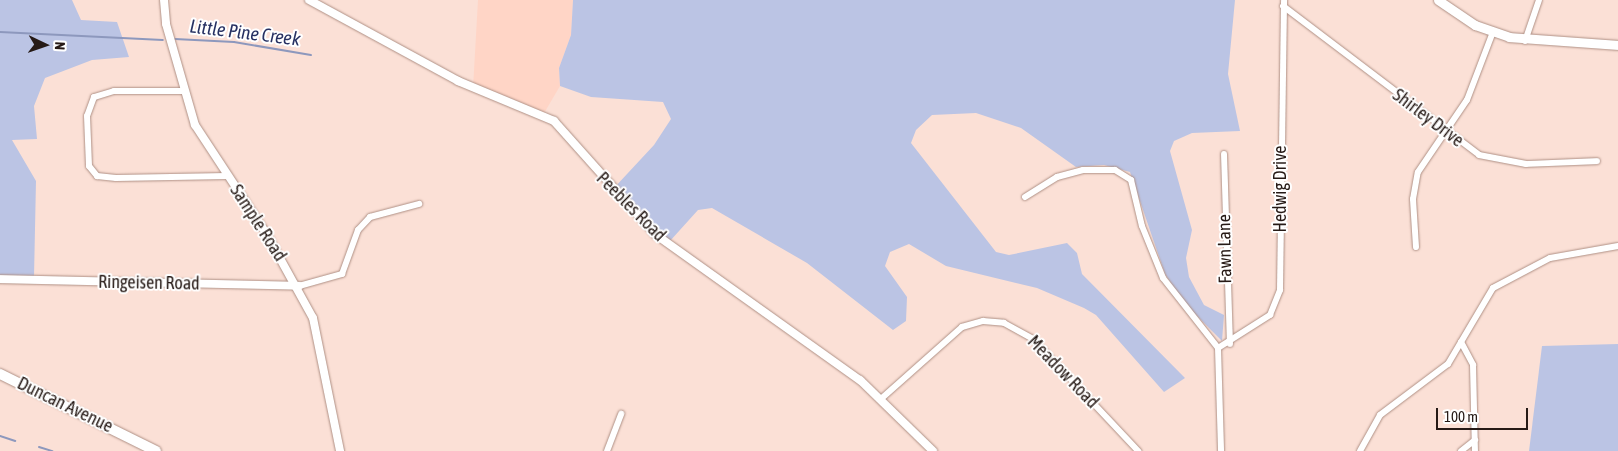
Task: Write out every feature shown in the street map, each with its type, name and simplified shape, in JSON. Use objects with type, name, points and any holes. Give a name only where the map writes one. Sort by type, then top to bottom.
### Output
[{"type":"main road","points":[[1438,0],[1493,32],[1525,40],[1618,45]]},
{"type":"main road","name":"Duncan Avenue","points":[[0,374],[156,451]]},
{"type":"street","name":"Sample Road","points":[[164,0],[183,91],[199,134],[298,286],[320,342],[340,451]]},
{"type":"street","name":"Peebles Road","points":[[309,0],[458,81],[554,121],[605,184],[655,234],[882,398],[933,451]]},
{"type":"street","points":[[1525,40],[1539,0]]},
{"type":"street","name":"Shirley Drive","points":[[1284,3],[1445,133],[1479,155],[1505,163],[1597,161]]},
{"type":"street","name":"Hedwig Drive","points":[[1218,348],[1230,344],[1270,314],[1280,290],[1284,3]]},
{"type":"street","points":[[1416,247],[1414,184],[1426,157],[1468,100],[1493,32]]},
{"type":"street","points":[[183,91],[114,91],[94,97],[87,116],[89,166],[97,176],[116,178],[227,176]]},
{"type":"street","name":"Fawn Lane","points":[[1224,154],[1230,344]]},
{"type":"street","points":[[1026,196],[1057,176],[1083,170],[1112,169],[1126,175],[1134,184],[1142,226],[1163,278],[1218,348],[1222,451]]},
{"type":"street","points":[[298,286],[342,274],[358,230],[370,217],[419,204]]},
{"type":"street","points":[[1360,451],[1376,419],[1443,369],[1461,342],[1483,301],[1507,278],[1550,258],[1618,246]]},
{"type":"street","name":"Ringeisen Road","points":[[0,279],[298,286]]},
{"type":"street","name":"Meadow Road","points":[[882,398],[962,327],[983,321],[1004,323],[1033,339],[1138,451]]},
{"type":"street","points":[[1461,342],[1471,356],[1475,451]]},
{"type":"street","points":[[608,451],[621,414]]},
{"type":"street","points":[[1461,451],[1475,440]]},
{"type":"shaded area","points":[[0,0],[72,0],[81,20],[117,22],[129,57],[92,60],[45,78],[34,106],[37,139],[12,140],[36,181],[34,277],[0,276]]},
{"type":"shaded area","points":[[478,0],[573,0],[571,35],[559,68],[560,86],[543,115],[473,88]]},
{"type":"shaded area","points":[[573,0],[1235,0],[1228,74],[1240,131],[1192,133],[1174,141],[1170,151],[1192,230],[1186,258],[1189,277],[1204,305],[1224,315],[1222,341],[1183,302],[1165,274],[1130,172],[1104,165],[1076,167],[1021,128],[976,113],[932,115],[916,130],[911,143],[996,252],[1009,255],[1067,243],[1077,253],[1082,274],[1185,378],[1164,392],[1096,315],[1084,308],[1037,288],[946,266],[909,244],[890,252],[885,266],[907,297],[906,321],[893,330],[807,263],[712,208],[698,210],[670,241],[614,188],[654,145],[671,119],[663,102],[591,97],[560,86],[559,68],[571,35]]},
{"type":"shaded area","points":[[1618,344],[1618,451],[1529,451],[1542,346]]},
{"type":"waterway","name":"Little Pine Creek","points":[[0,32],[163,40]]},
{"type":"waterway","name":"Little Pine Creek","points":[[175,39],[234,42],[311,55]]},
{"type":"waterway","points":[[0,436],[15,441]]},
{"type":"waterway","points":[[39,447],[52,451]]}]
